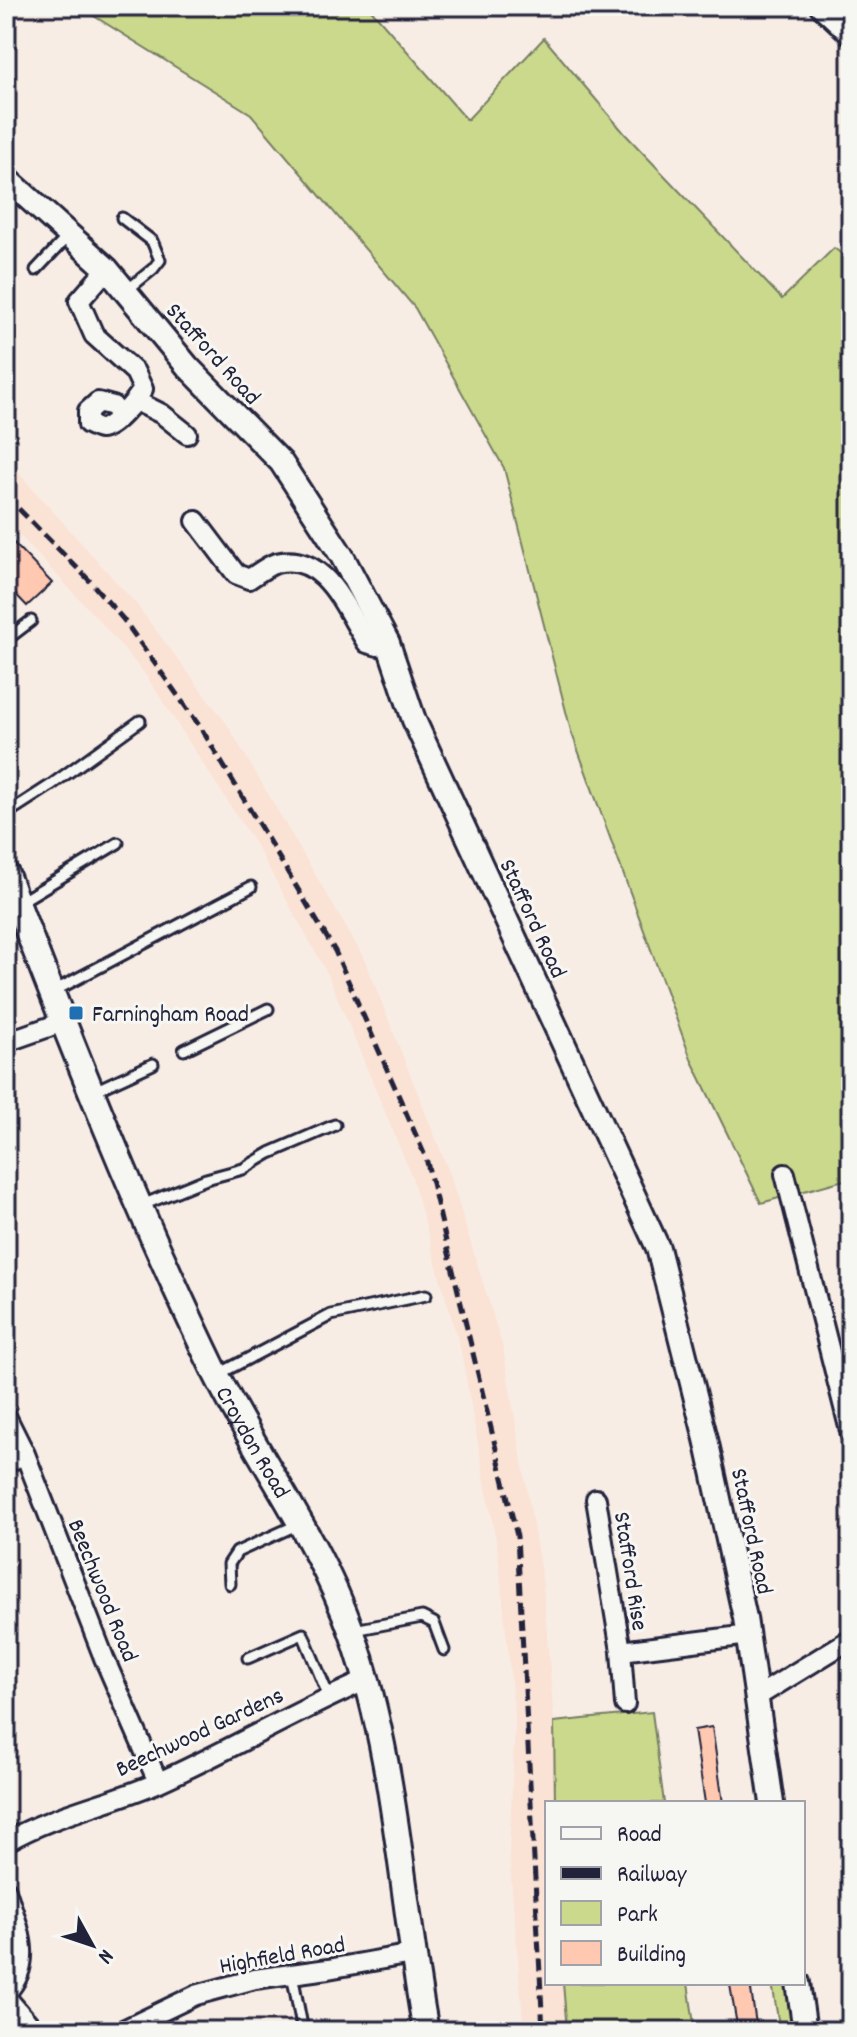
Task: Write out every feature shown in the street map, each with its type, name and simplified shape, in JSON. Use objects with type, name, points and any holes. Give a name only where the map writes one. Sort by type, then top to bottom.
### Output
[{"type":"main road","name":"Croydon Road","points":[[6,874],[16,916],[140,1206],[217,1375],[302,1523],[351,1631],[383,1742],[412,1954],[426,2031]]},
{"type":"street","points":[[822,6],[851,33]]},
{"type":"street","name":"Stafford Road","points":[[6,178],[107,269],[188,367],[281,462],[342,556],[388,643],[414,720],[658,1248],[706,1439],[749,1635],[772,1801]]},
{"type":"street","points":[[107,269],[79,301],[94,335],[135,372],[143,389],[136,401],[119,416]]},
{"type":"street","points":[[136,401],[162,414],[187,434]]},
{"type":"street","points":[[196,521],[236,574],[249,579],[273,564],[300,560],[321,571],[367,643],[378,646],[388,643]]},
{"type":"street","points":[[6,1042],[63,1022]]},
{"type":"street","points":[[785,1174],[851,1435]]},
{"type":"street","name":"Beechwood Road","points":[[6,1416],[25,1454],[104,1658],[158,1782]]},
{"type":"street","points":[[6,1463],[25,1454]]},
{"type":"street","name":"Stafford Rise","points":[[596,1499],[621,1651],[625,1704]]},
{"type":"street","name":"Stafford Rise","points":[[621,1651],[749,1635]]},
{"type":"street","points":[[758,1696],[851,1639]]},
{"type":"street","name":"Beechwood Gardens","points":[[6,1842],[55,1818],[158,1782],[367,1680]]},
{"type":"street","points":[[6,1890],[21,1938],[23,1957],[21,1973],[6,1995],[35,2031]]},
{"type":"street","name":"Highfield Road","points":[[121,2031],[196,1995],[255,1979],[412,1954]]},
{"type":"street","points":[[798,1985],[805,2031]]},
{"type":"lane","points":[[122,218],[152,241],[160,260],[126,291]]},
{"type":"lane","points":[[36,270],[70,234]]},
{"type":"lane","points":[[6,640],[31,621]]},
{"type":"lane","points":[[6,814],[140,721]]},
{"type":"lane","points":[[16,916],[118,843]]},
{"type":"lane","points":[[51,992],[251,887]]},
{"type":"lane","points":[[184,1050],[268,1009]]},
{"type":"lane","points":[[92,1092],[153,1064]]},
{"type":"lane","points":[[140,1206],[206,1179],[243,1169],[270,1153],[335,1125]]},
{"type":"lane","points":[[217,1375],[331,1315],[426,1295]]},
{"type":"lane","points":[[230,1584],[229,1564],[237,1552],[302,1523]]},
{"type":"lane","points":[[351,1631],[422,1617],[434,1623],[444,1650]]},
{"type":"lane","points":[[248,1658],[303,1634],[329,1697]]},
{"type":"lane","points":[[292,1974],[303,2031]]},
{"type":"shaded area","points":[[6,459],[136,604],[227,724],[364,958],[449,1172],[503,1348],[543,1584],[554,1722],[555,1801],[545,1801],[545,1985],[563,1985],[567,2031],[524,2031],[509,1855],[515,1721],[498,1552],[461,1352],[412,1177],[328,975],[257,847],[145,674],[6,521]]},
{"type":"green space","points":[[78,6],[368,6],[467,120],[544,38],[625,134],[782,299],[834,248],[851,261],[851,1178],[761,1203],[691,1059],[571,731],[504,468],[415,308],[251,114]]},
{"type":"green space","points":[[652,1712],[664,1801],[555,1801],[554,1722]]},
{"type":"green space","points":[[563,1985],[688,1985],[695,2031],[567,2031]]},
{"type":"green space","points":[[772,1985],[788,1985],[795,2031],[780,2031]]},
{"type":"building","points":[[6,535],[52,583],[27,606],[6,584]]},
{"type":"building","points":[[712,1727],[723,1801],[705,1801],[694,1730]]},
{"type":"building","points":[[730,1985],[750,1985],[757,2031],[738,2031]]},
{"type":"railway","points":[[6,496],[123,619],[201,728],[335,951],[426,1158],[517,1536],[543,2031]]},
{"type":"place","name":"Farningham Road","points":[[76,1013]]}]
